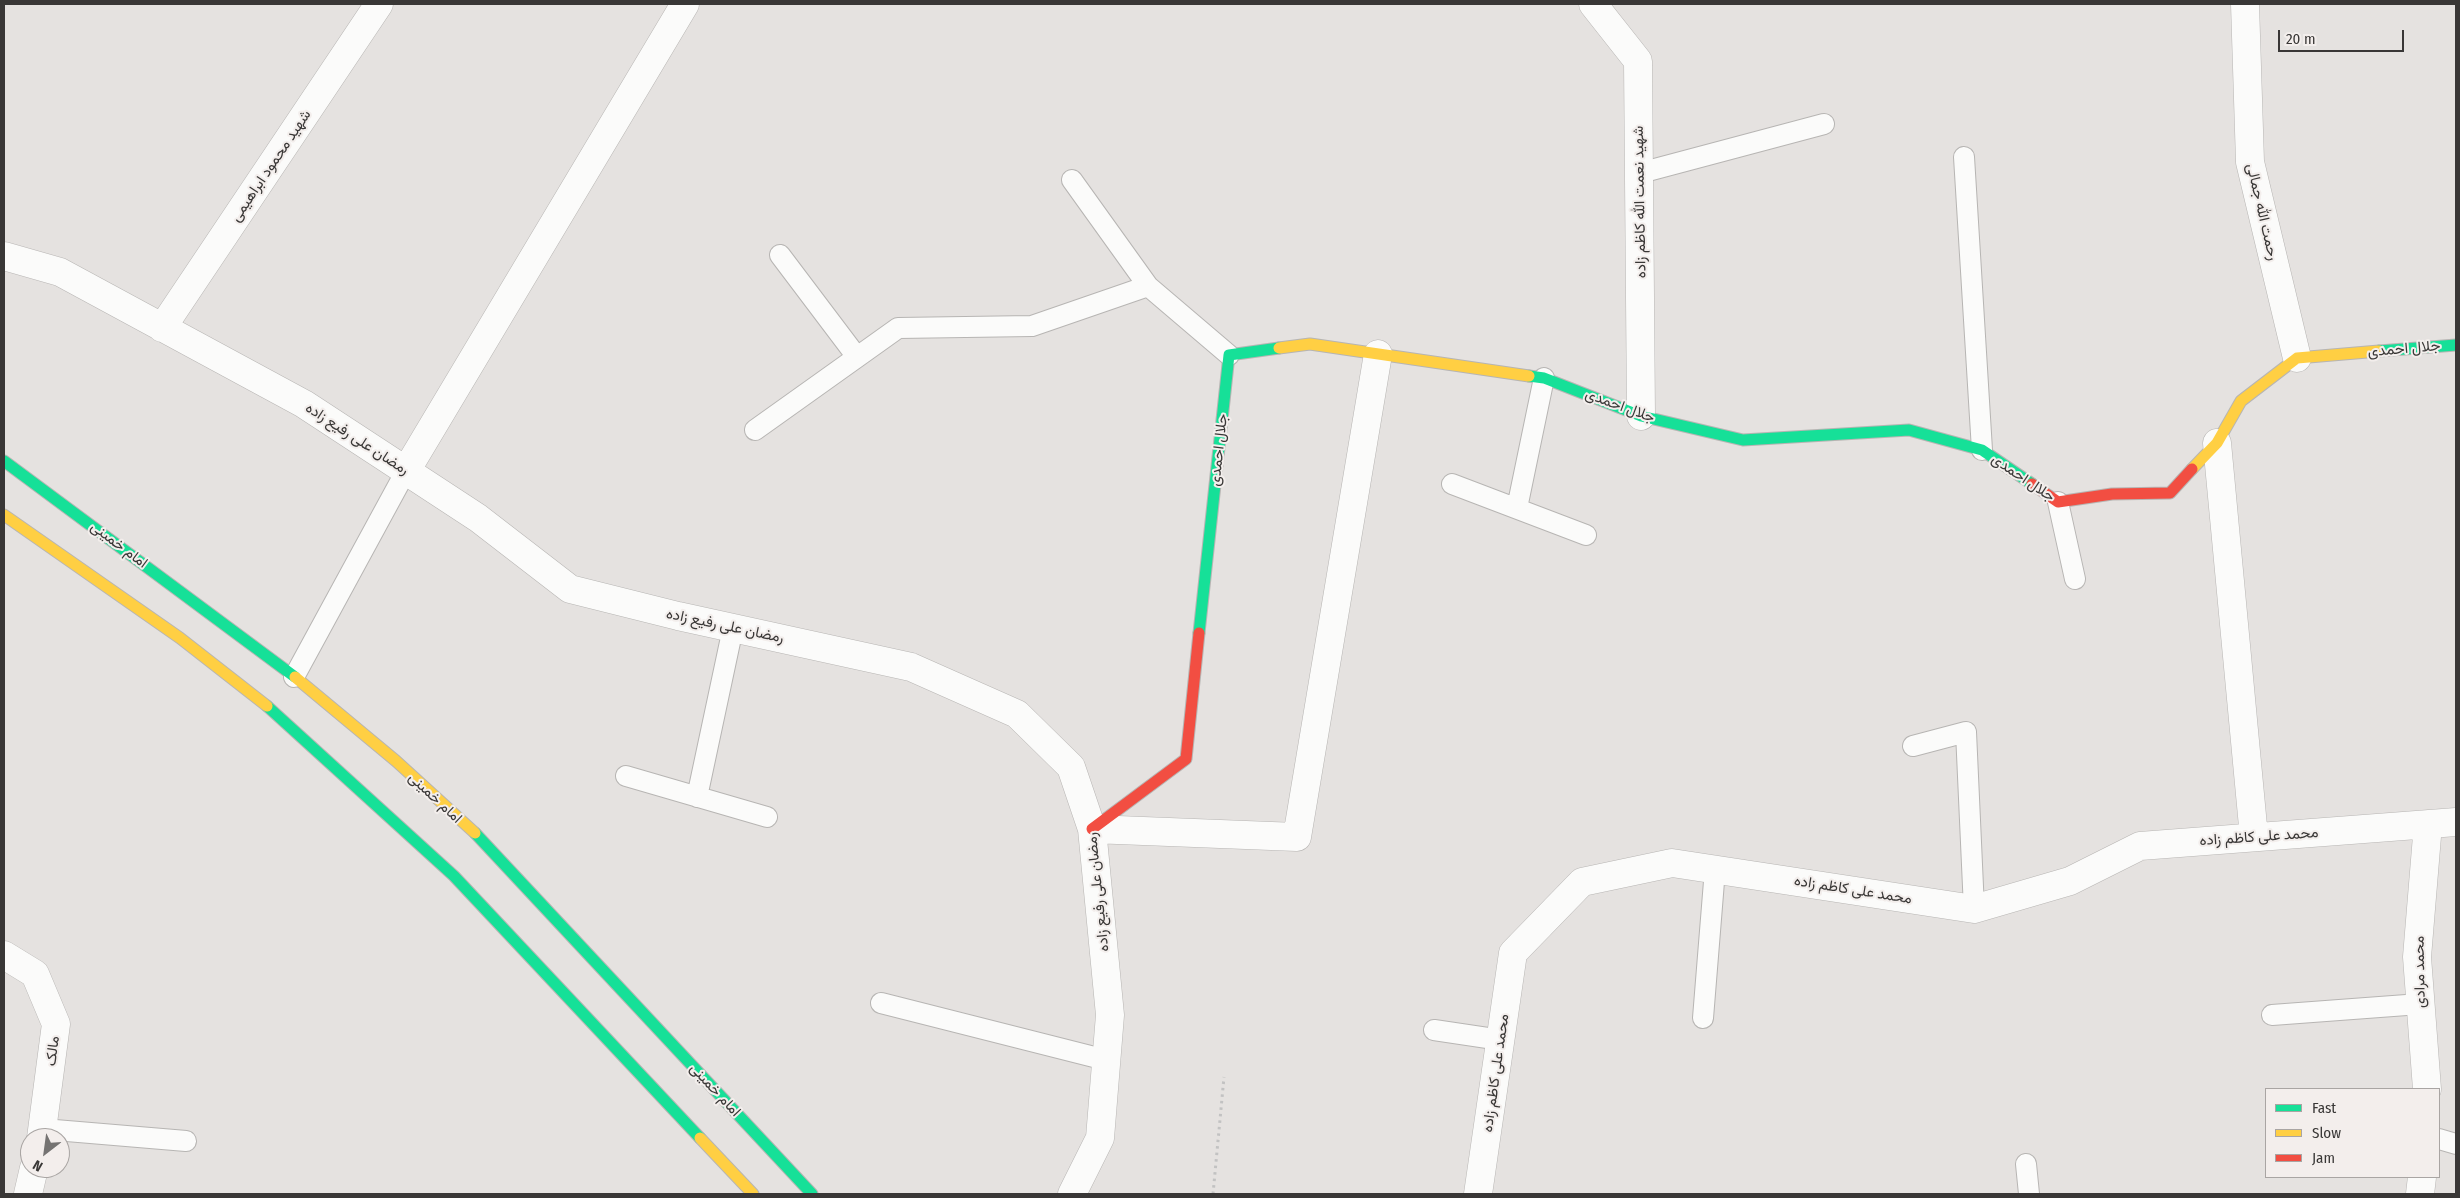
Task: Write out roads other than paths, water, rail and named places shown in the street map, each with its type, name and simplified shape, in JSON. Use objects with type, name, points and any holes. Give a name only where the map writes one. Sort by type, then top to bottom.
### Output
[{"type":"main road","name":"جلال احمدی","points":[[1092,829],[1186,759],[1229,355],[1310,344],[1544,378],[1641,416],[1744,440],[1909,430],[1982,450],[2058,502],[2112,494],[2170,492],[2216,444],[2241,401],[2297,358],[2456,345]]},
{"type":"main road","name":"امام خمینی","points":[[4,461],[294,677],[396,762],[484,842],[812,1194]]},
{"type":"main road","points":[[4,515],[180,638],[257,697],[320,753],[454,876],[753,1194]]},
{"type":"street","name":"شهید محمود ابراهیمی","points":[[162,328],[380,4]]},
{"type":"street","points":[[406,472],[685,4]]},
{"type":"street","name":"شهید نعمت الله کاظم زاده","points":[[1592,4],[1638,61],[1641,416]]},
{"type":"street","name":"رحمت الله جمالی","points":[[2245,4],[2250,162],[2297,358]]},
{"type":"street","name":"رمضان علی رفیع زاده","points":[[4,256],[60,272],[304,404],[478,518],[570,589],[733,628],[911,667],[1017,714],[1071,767],[1092,829],[1110,1015],[1100,1138],[1072,1194]]},
{"type":"street","points":[[1092,829],[1297,837],[1378,354]]},
{"type":"street","points":[[2216,444],[2254,837]]},
{"type":"street","name":"محمد علی کاظم زاده","points":[[1478,1194],[1514,953],[1582,882],[1672,863],[1974,909],[2070,881],[2140,846],[2456,822]]},
{"type":"street","name":"محمد مرادی","points":[[2426,1088],[2417,957],[2428,824]]},
{"type":"street","name":"مالک","points":[[4,955],[34,974],[56,1024],[43,1128]]},
{"type":"street","points":[[28,1194],[32,1178]]},
{"type":"street","points":[[2420,1194],[2422,1178]]},
{"type":"lane","points":[[1640,173],[1824,124]]},
{"type":"lane","points":[[1964,157],[1982,450]]},
{"type":"lane","points":[[1072,180],[1148,286],[1229,355]]},
{"type":"lane","points":[[780,255],[857,356]]},
{"type":"lane","points":[[755,430],[898,328],[1032,326],[1148,286]]},
{"type":"lane","points":[[1517,508],[1544,378]]},
{"type":"lane","points":[[294,677],[406,472]]},
{"type":"lane","points":[[1452,484],[1586,535]]},
{"type":"lane","points":[[2058,502],[2075,579]]},
{"type":"lane","points":[[698,797],[733,628]]},
{"type":"lane","points":[[1913,746],[1966,732],[1974,909]]},
{"type":"lane","points":[[626,776],[766,817]]},
{"type":"lane","points":[[1703,1018],[1715,870]]},
{"type":"lane","points":[[881,1003],[1106,1060]]},
{"type":"lane","points":[[2272,1015],[2420,1004]]},
{"type":"lane","points":[[1434,1030],[1501,1040]]},
{"type":"lane","points":[[70,1135],[186,1141]]},
{"type":"lane","points":[[2440,1140],[2456,1144]]},
{"type":"lane","points":[[2026,1164],[2029,1194]]}]
